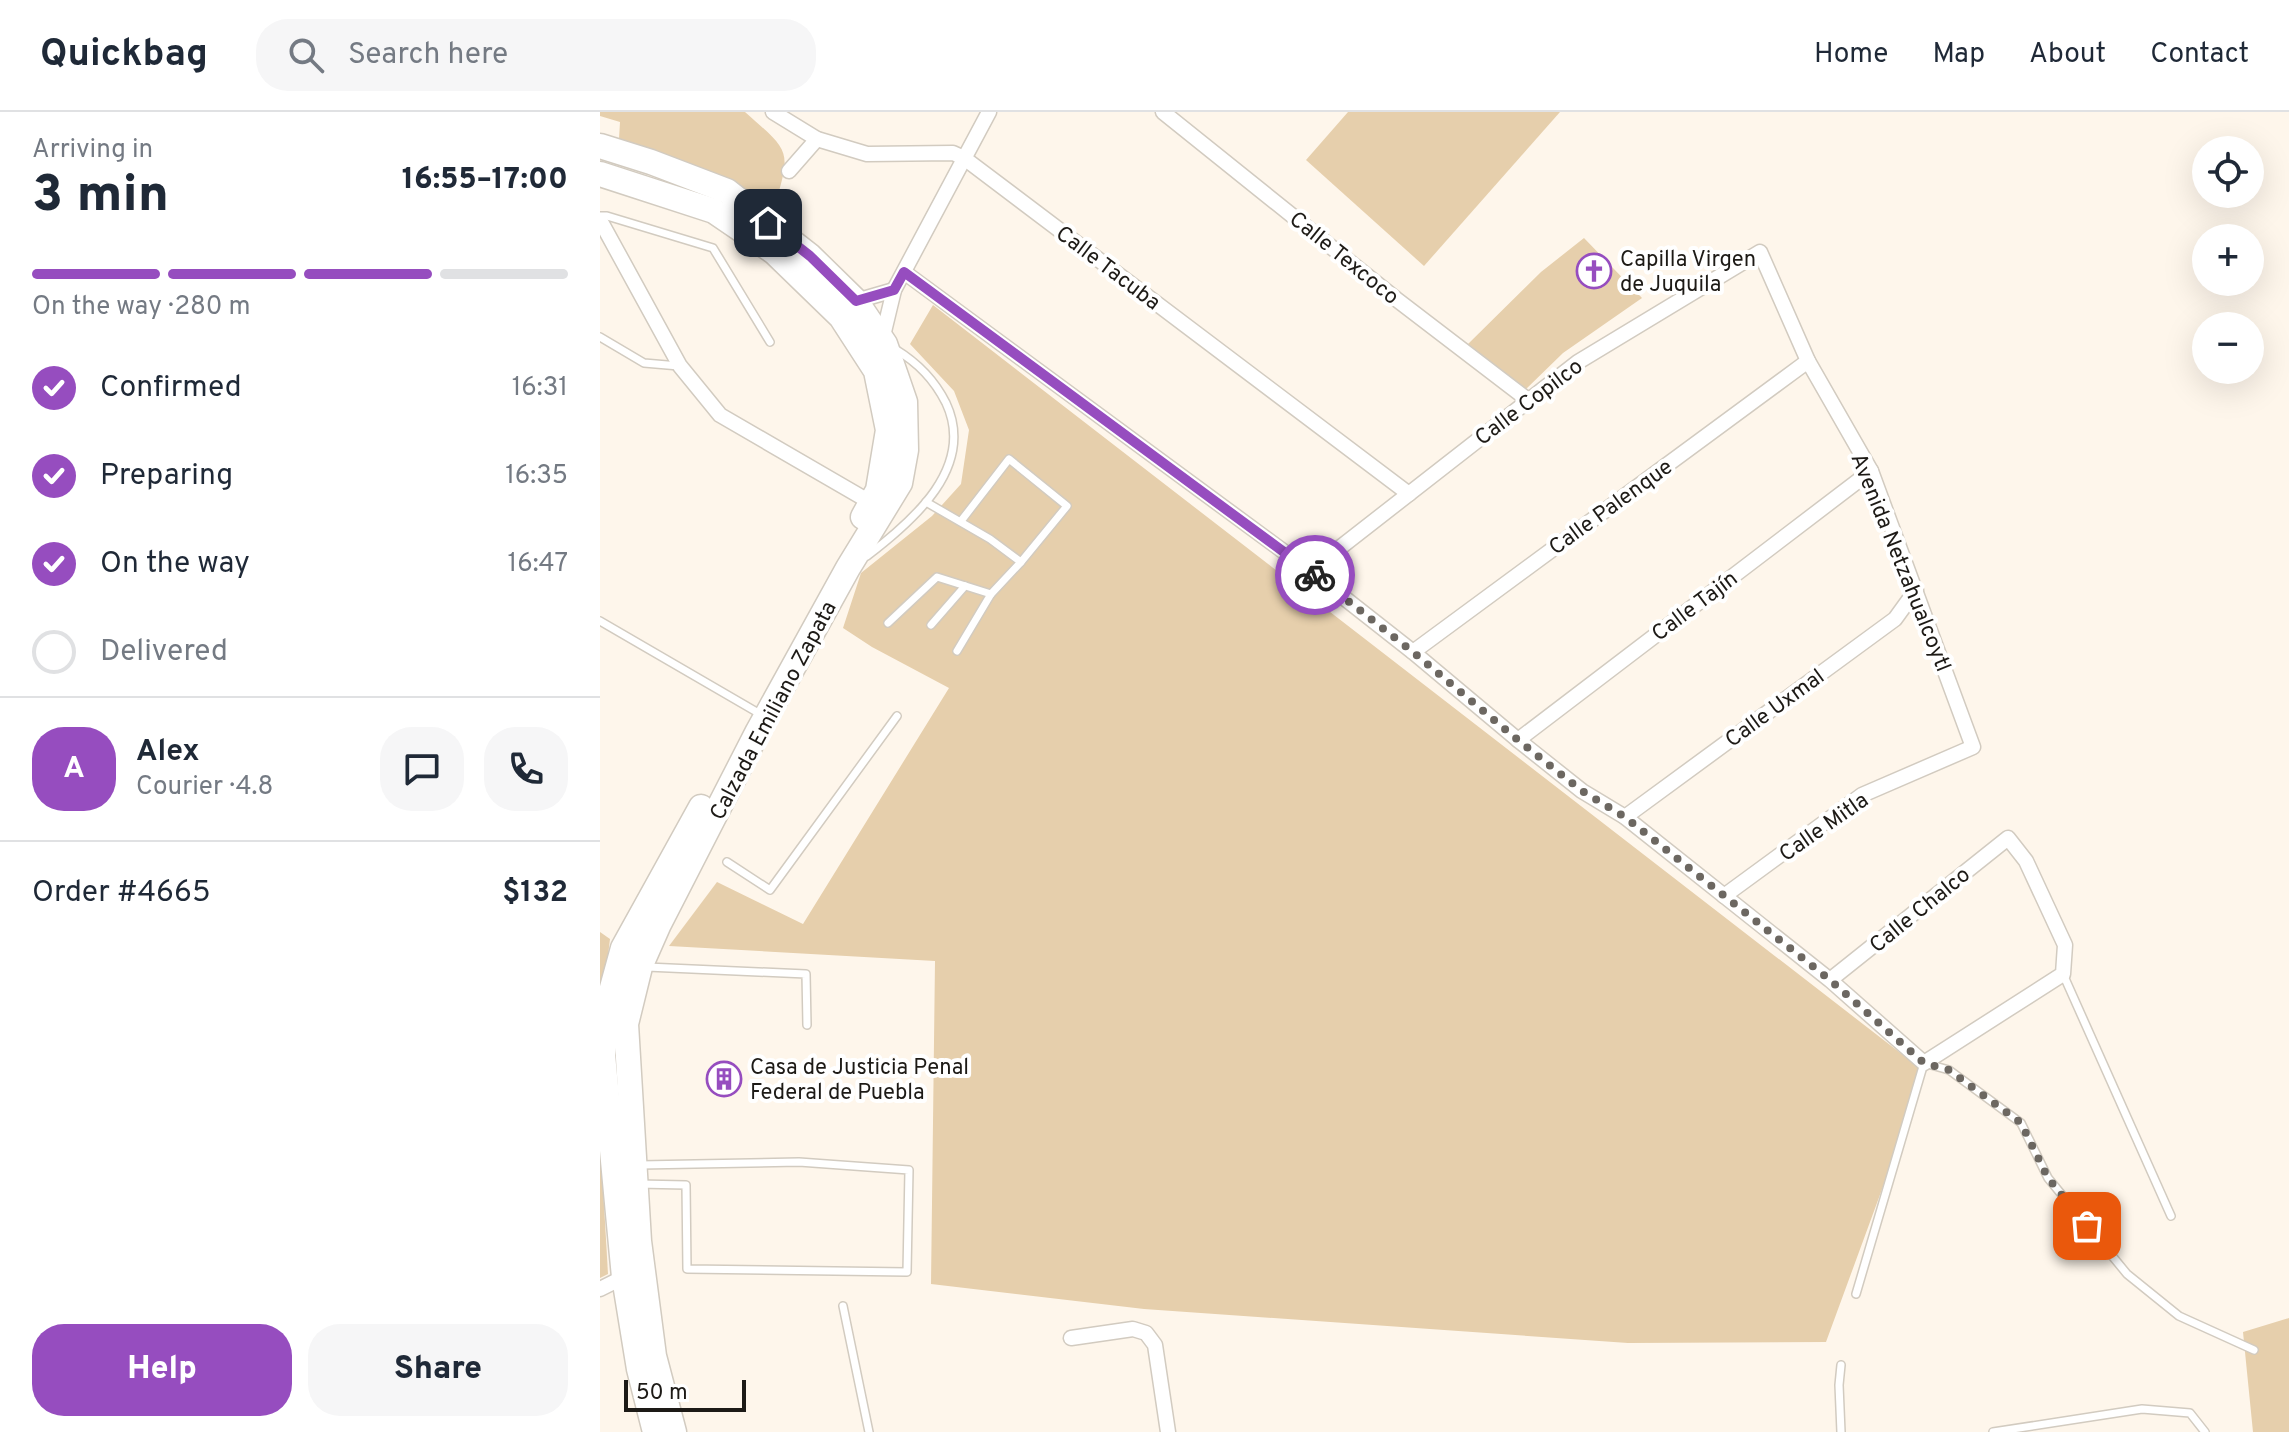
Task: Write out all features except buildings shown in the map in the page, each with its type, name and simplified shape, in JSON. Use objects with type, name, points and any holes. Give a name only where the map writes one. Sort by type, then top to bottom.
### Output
[{"type":"main road","name":"Calzada Emiliano Zapata","points":[[600,146],[727,191],[810,256],[856,301],[883,342],[905,402],[906,450],[900,483],[878,507],[755,711],[623,948],[610,995],[603,1055],[624,1277],[639,1369],[655,1432]]},
{"type":"main road","name":"Calzada Emiliano Zapata","points":[[600,174],[714,211],[774,252],[841,317],[876,371],[888,430],[878,507],[659,924],[640,967],[626,1024],[639,1241],[654,1356],[674,1432]]},
{"type":"street","points":[[883,342],[894,290],[989,112]]},
{"type":"street","name":"Calle Texcoco","points":[[1163,112],[1396,299],[1528,400]]},
{"type":"street","points":[[779,114],[817,139],[867,154],[953,153],[964,158]]},
{"type":"street","points":[[789,171],[817,139]]},
{"type":"street","name":"Calle Tacuba","points":[[964,158],[1409,494]]},
{"type":"street","points":[[600,218],[680,366],[720,415],[878,507]]},
{"type":"street","name":"Calle Copilco","points":[[1310,571],[1578,362],[1760,252]]},
{"type":"street","name":"Avenida Netzahualcoytl","points":[[1760,252],[1808,361],[1871,471],[1973,747]]},
{"type":"street","points":[[904,272],[1310,571],[1582,791],[1625,817],[1830,980],[1924,1063],[2063,974]]},
{"type":"street","points":[[856,301],[894,290]]},
{"type":"street","name":"Calle Palenque","points":[[1413,652],[1808,361]]},
{"type":"street","name":"Calle Tajín","points":[[1518,740],[1871,471]]},
{"type":"street","name":"Calle Uxmal","points":[[1625,817],[1895,619],[1916,590]]},
{"type":"street","name":"Calle Mitla","points":[[1724,896],[1862,795],[1973,747]]},
{"type":"street","name":"Calle Chalco","points":[[1830,980],[2008,838],[2026,861],[2065,945],[2063,974]]},
{"type":"street","points":[[600,1289],[624,1277]]},
{"type":"street","points":[[1071,1338],[1133,1329],[1146,1333],[1155,1345],[1168,1432]]},
{"type":"lane","points":[[600,218],[713,248],[770,342]]},
{"type":"lane","points":[[600,337],[644,363],[680,366]]},
{"type":"lane","points":[[848,568],[883,544],[926,502],[951,463],[955,440],[953,419],[931,377],[883,342]]},
{"type":"lane","points":[[957,651],[991,594],[1067,506],[1009,459],[961,521]]},
{"type":"lane","points":[[926,502],[990,539],[1021,562]]},
{"type":"lane","points":[[878,507],[906,523]]},
{"type":"lane","points":[[888,623],[937,577],[991,594]]},
{"type":"lane","points":[[931,625],[965,586]]},
{"type":"lane","points":[[600,621],[755,711]]},
{"type":"lane","points":[[727,862],[770,890],[897,716]]},
{"type":"lane","points":[[640,967],[806,974],[807,1025]]},
{"type":"lane","points":[[2063,974],[2171,1216]]},
{"type":"lane","points":[[1856,1294],[1924,1063],[1949,1070],[2021,1123],[2048,1178],[2127,1274],[2179,1316],[2254,1350]]},
{"type":"lane","points":[[799,1162],[909,1170],[907,1272],[687,1269],[686,1185],[635,1175],[799,1162]]},
{"type":"lane","points":[[843,1306],[869,1432]]},
{"type":"lane","points":[[1841,1365],[1841,1432]]},
{"type":"lane","points":[[1993,1432],[2142,1409],[2190,1413],[2205,1432]]},
{"type":"shaded area","points":[[600,112],[745,112],[779,144],[783,153],[785,162],[774,208],[750,194],[629,145],[619,139],[620,122],[600,116]]},
{"type":"shaded area","points":[[1348,112],[1560,112],[1424,266],[1306,160]]},
{"type":"shaded area","points":[[1584,238],[1642,298],[1563,353],[1524,391],[1466,346],[1541,272]],"holes":[[[1592,258],[1606,274],[1596,283],[1582,267]]]},
{"type":"shaded area","points":[[933,305],[1925,1072],[1826,1342],[1628,1343],[1144,1309],[931,1284],[935,961],[669,946],[717,882],[803,924],[949,688],[843,628],[861,573],[932,516],[961,484],[969,430],[954,391],[910,344]]},
{"type":"shaded area","points":[[600,932],[610,939],[600,1018]]},
{"type":"shaded area","points":[[600,1135],[608,1274],[600,1278]]},
{"type":"shaded area","points":[[2289,1318],[2289,1432],[2253,1432],[2243,1332]]},
{"type":"way so far","points":[[1315,575],[1582,791],[1625,817],[1830,980],[1924,1063],[1949,1070],[2021,1123],[2048,1178],[2087,1226]]},
{"type":"place","name":"Capilla Virgen de Juquila","points":[[1594,271]]},
{"type":"place","name":"Casa de Justicia Penal Federal de Puebla","points":[[724,1079]]},
{"type":"route","points":[[768,223],[810,256],[856,301],[894,290],[904,272],[1315,575]]}]
